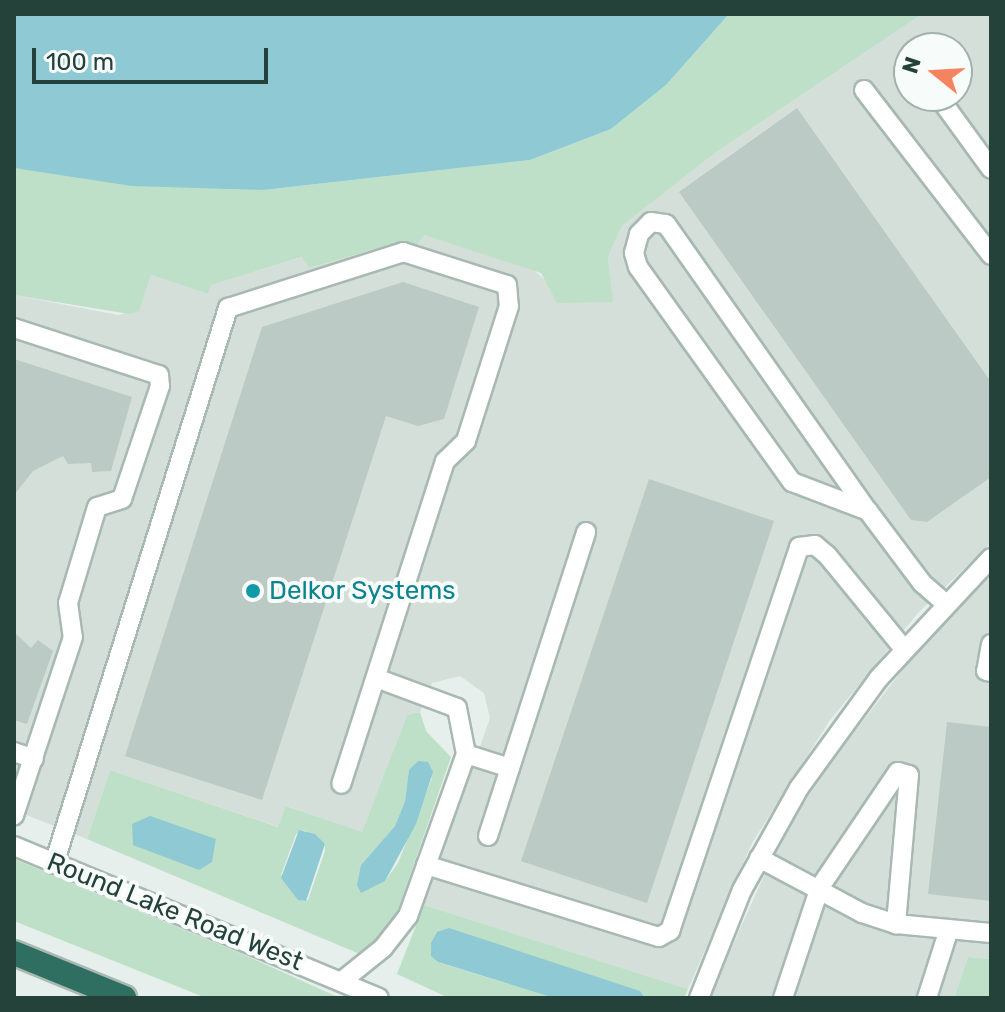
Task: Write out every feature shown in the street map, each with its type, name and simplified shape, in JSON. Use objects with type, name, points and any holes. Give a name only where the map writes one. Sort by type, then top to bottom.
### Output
[{"type":"highway","points":[[14,953],[124,998]]},
{"type":"street","points":[[864,90],[991,255]]},
{"type":"street","points":[[950,112],[991,169]]},
{"type":"street","points":[[868,511],[792,482],[638,267],[634,253],[639,234],[651,222],[666,224],[868,511],[922,583],[945,603]]},
{"type":"street","points":[[54,864],[228,308],[403,252],[507,285],[509,306],[466,441],[445,461],[341,784]]},
{"type":"street","points":[[14,328],[159,375],[160,386],[122,499],[97,507],[68,603],[73,637],[14,815]]},
{"type":"street","points":[[488,836],[586,532]]},
{"type":"street","points":[[426,865],[659,937],[670,931],[799,547],[815,545],[827,555],[904,649]]},
{"type":"street","points":[[699,998],[759,858],[831,742],[904,649],[991,558]]},
{"type":"street","points":[[991,644],[986,671],[991,672]]},
{"type":"street","points":[[342,981],[383,948],[408,916],[466,754],[457,708],[376,678]]},
{"type":"street","points":[[14,752],[34,759]]},
{"type":"street","points":[[466,754],[510,768]]},
{"type":"street","points":[[783,998],[820,887],[898,772],[909,775],[896,924]]},
{"type":"street","name":"Round Lake Road West","points":[[14,846],[379,998]]},
{"type":"street","points":[[759,858],[820,887],[862,913],[896,924],[991,933]]},
{"type":"street","points":[[927,998],[949,929]]},
{"type":"shaded area","points":[[922,14],[991,14],[991,543],[918,613],[830,720],[752,843],[688,989],[424,905],[490,718],[484,693],[460,676],[432,683],[420,712],[407,715],[362,833],[287,806],[279,827],[110,770],[87,839],[14,810],[14,295],[118,315],[139,310],[151,275],[208,294],[210,285],[303,257],[309,268],[424,235],[531,268],[550,284],[612,302],[608,257],[622,226],[715,153],[893,33],[893,112],[973,112],[973,32],[895,32]]},
{"type":"shaded area","points":[[991,576],[991,959],[968,957],[954,998],[709,998],[777,847],[821,775],[925,641]]},
{"type":"green space","points":[[729,14],[922,14],[715,153],[622,226],[608,257],[613,302],[557,303],[541,273],[424,235],[417,244],[403,241],[309,268],[302,257],[211,285],[208,294],[151,275],[139,311],[129,314],[14,295],[14,168],[263,190],[530,160],[611,129],[666,85]]},
{"type":"green space","points":[[420,712],[426,731],[451,757],[397,913],[374,960],[87,839],[110,770],[278,827],[286,806],[362,832],[407,715]],"holes":[[[409,770],[432,778],[398,863],[385,881],[361,865],[395,826],[405,801]],[[304,830],[325,844],[325,851],[308,900],[302,901],[281,875],[296,834]]]},
{"type":"green space","points":[[14,859],[340,998],[206,998],[14,921]]},
{"type":"green space","points":[[424,905],[688,989],[684,998],[645,998],[437,962],[554,998],[449,998],[397,974]]},
{"type":"green space","points":[[968,957],[991,959],[991,998],[954,998]]},
{"type":"water","points":[[14,14],[729,14],[666,85],[611,129],[530,160],[263,190],[132,186],[14,168]]},
{"type":"water","points":[[418,761],[428,762],[433,772],[416,824],[385,881],[361,893],[357,885],[361,865],[395,826],[405,801],[409,770]]},
{"type":"water","points":[[150,816],[216,839],[212,862],[199,870],[133,845],[132,824]]},
{"type":"water","points":[[299,830],[315,834],[325,844],[306,901],[298,900],[281,878]]},
{"type":"water","points":[[449,928],[640,991],[645,998],[554,998],[438,962],[431,956],[431,943],[437,932]]},
{"type":"building","points":[[797,108],[991,382],[991,477],[927,522],[911,520],[679,192]]},
{"type":"building","name":"Delkor Systems","points":[[403,282],[479,307],[444,419],[418,426],[386,416],[262,800],[125,756],[262,327]]},
{"type":"building","points":[[14,359],[132,397],[111,471],[92,472],[91,463],[68,464],[63,456],[33,471],[14,495]]},
{"type":"building","points":[[649,479],[774,521],[647,903],[521,861]]},
{"type":"building","points":[[14,632],[31,648],[38,640],[53,651],[27,724],[14,720]]},
{"type":"building","points":[[947,722],[991,727],[991,901],[928,894]]},
{"type":"place","name":"Delkor Systems","points":[[253,591]]}]
